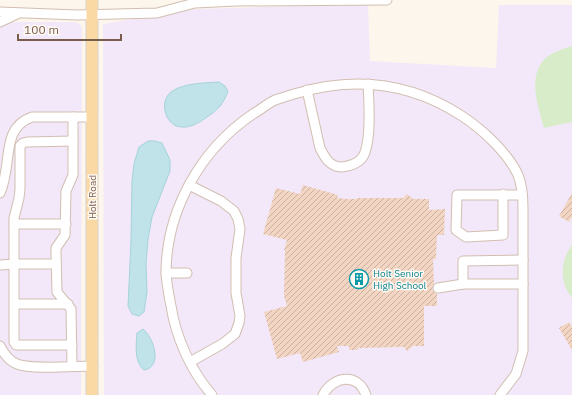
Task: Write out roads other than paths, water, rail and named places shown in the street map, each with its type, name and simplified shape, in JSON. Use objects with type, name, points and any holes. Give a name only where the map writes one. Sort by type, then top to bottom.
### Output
[{"type":"main road","name":"Holt Road","points":[[92,0],[92,395]]},
{"type":"street","points":[[0,12],[92,15],[157,13],[195,3],[236,1],[387,0]]},
{"type":"street","points":[[0,22],[18,13]]},
{"type":"street","points":[[307,90],[320,148],[324,156],[330,164],[339,167],[350,166],[357,163],[366,149],[369,110],[368,84]]},
{"type":"street","points":[[212,395],[202,384],[179,340],[172,315],[166,273],[173,226],[189,185],[211,151],[230,131],[275,100],[307,90],[331,85],[368,84],[389,86],[414,92],[452,110],[468,120],[496,145],[511,163],[518,176],[522,194],[523,351],[516,374],[500,395]]},
{"type":"street","points":[[0,193],[3,186],[5,138],[9,130],[15,124],[23,119],[32,117],[92,117]]},
{"type":"street","points":[[72,366],[71,309],[57,292],[56,248],[64,235],[66,224],[66,191],[73,175],[73,117]]},
{"type":"street","points":[[72,345],[15,344],[14,218],[19,198],[20,146],[27,142],[73,141]]},
{"type":"street","points":[[189,185],[221,201],[234,210],[240,229],[236,258],[236,293],[240,323],[235,334],[222,344],[190,362]]},
{"type":"street","points":[[503,194],[503,235],[466,237],[456,230],[457,195],[503,194],[522,194]]},
{"type":"street","points":[[14,224],[66,224]]},
{"type":"street","points":[[463,284],[464,261],[523,260]]},
{"type":"street","points":[[0,265],[56,264]]},
{"type":"street","points":[[166,273],[187,273]]},
{"type":"street","points":[[438,288],[463,284],[523,284]]},
{"type":"street","points":[[15,304],[68,304]]},
{"type":"street","points":[[0,346],[7,357],[18,364],[32,366],[93,366]]},
{"type":"street","points":[[323,395],[327,388],[334,382],[348,379],[360,385],[366,395]]},
{"type":"water","points":[[219,82],[225,86],[228,91],[225,99],[211,114],[189,127],[176,126],[168,119],[165,102],[167,96],[171,92],[188,85]]},
{"type":"water","points":[[148,141],[162,143],[170,160],[170,171],[152,217],[146,264],[147,292],[144,312],[139,316],[132,314],[128,306],[132,181],[134,164],[139,147]]},
{"type":"water","points":[[143,329],[147,333],[155,352],[153,364],[150,368],[144,370],[137,358],[136,348],[137,333]]},
{"type":"place","name":"Holt Senior High School","points":[[359,279]]}]
